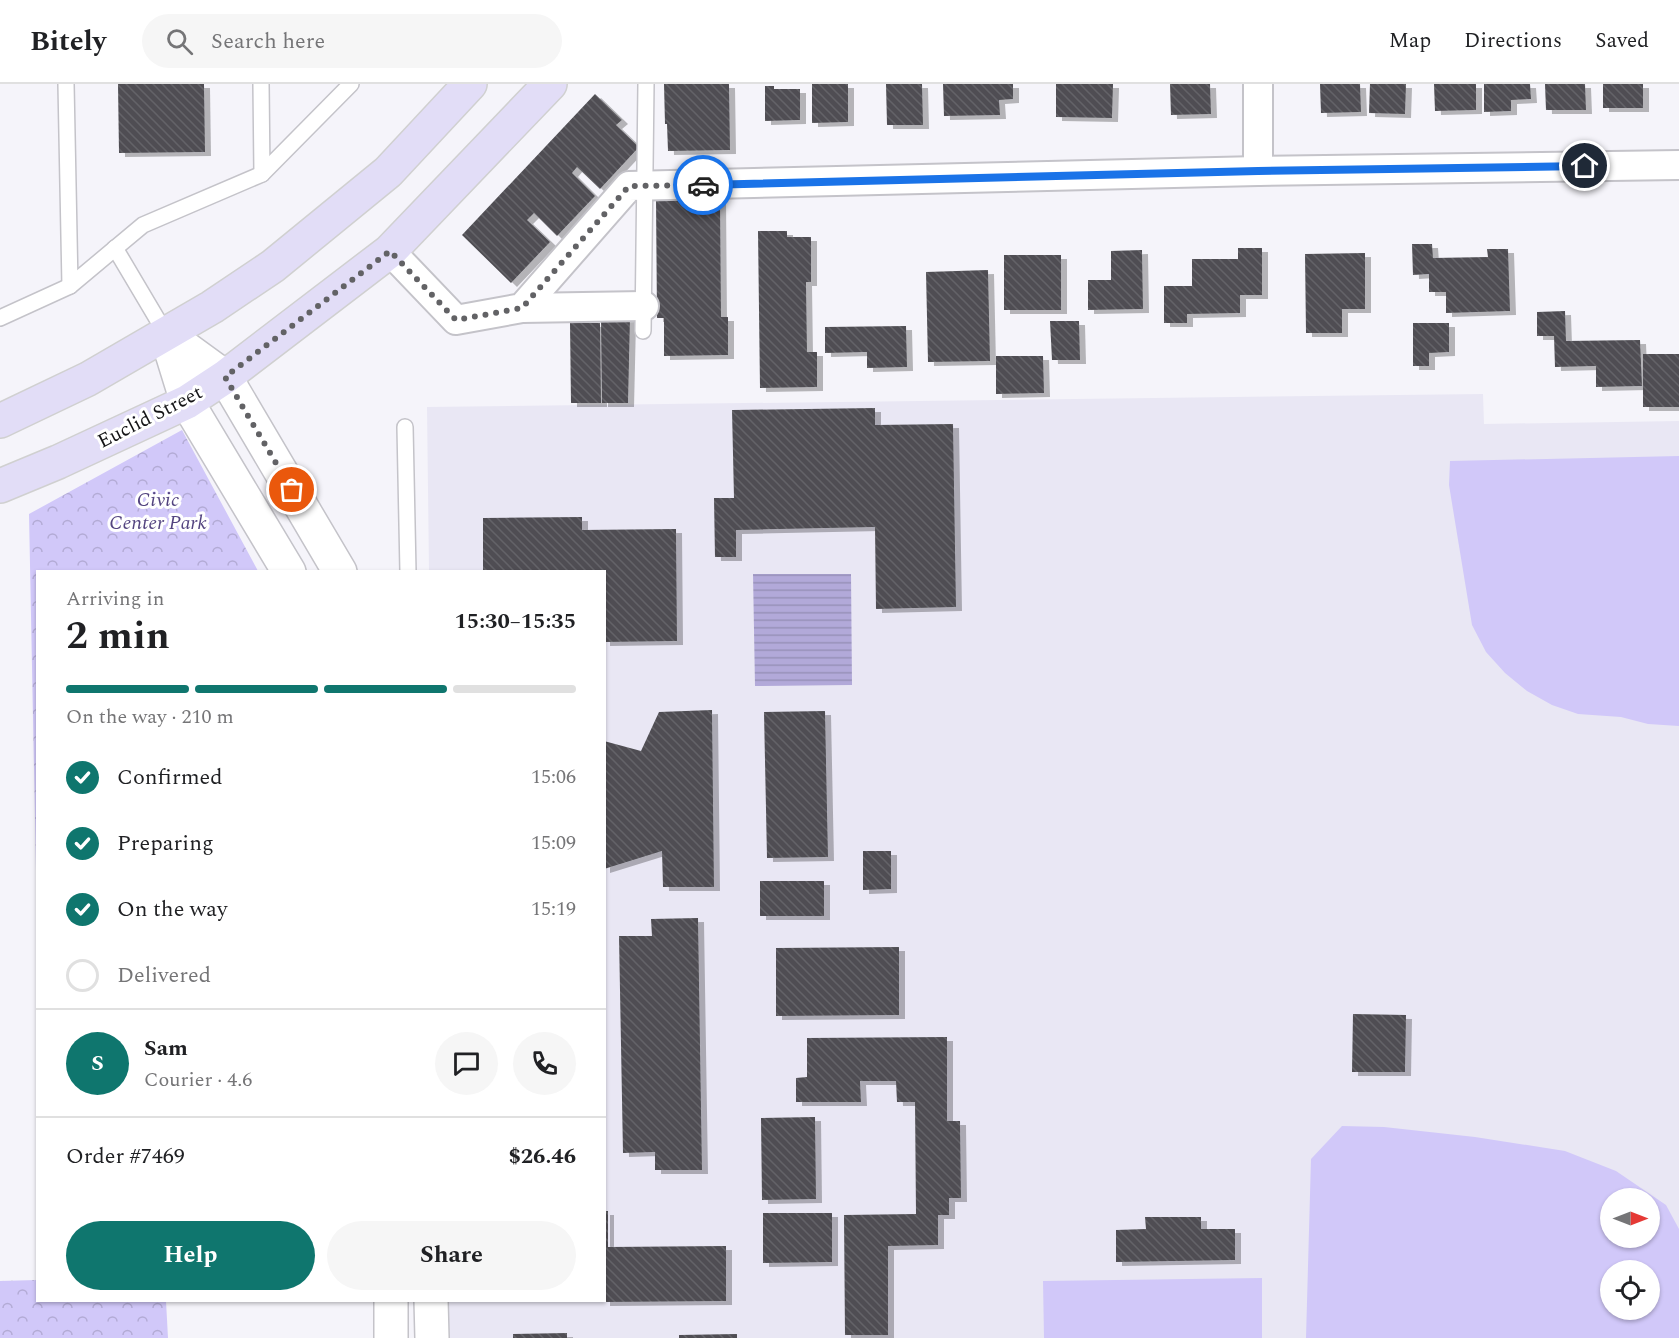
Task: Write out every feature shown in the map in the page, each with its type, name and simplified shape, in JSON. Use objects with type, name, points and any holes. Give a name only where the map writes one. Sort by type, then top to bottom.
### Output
[{"type":"main road","points":[[0,422],[88,379],[216,305],[273,266],[388,172],[470,84]]},
{"type":"main road","name":"Euclid Street","points":[[0,486],[58,462],[187,402],[225,377],[390,251],[550,84]]},
{"type":"street","points":[[1258,84],[1258,171]]},
{"type":"street","points":[[522,308],[629,186],[1258,171],[1679,165]]},
{"type":"street","points":[[390,251],[456,320],[522,308],[643,318]]},
{"type":"street","points":[[166,334],[225,377],[339,570]]},
{"type":"street","points":[[166,334],[187,402],[288,570]]},
{"type":"street","points":[[391,1302],[392,1338]]},
{"type":"street","points":[[431,1302],[432,1338]]},
{"type":"lane","points":[[66,84],[70,286]]},
{"type":"lane","points":[[261,84],[262,174]]},
{"type":"lane","points":[[0,318],[70,286],[143,225],[262,174],[351,84]]},
{"type":"lane","points":[[643,318],[646,84]]},
{"type":"lane","points":[[115,248],[166,334]]},
{"type":"lane","points":[[405,427],[408,570]]},
{"type":"shaded area","points":[[1483,394],[1484,424],[1679,421],[1679,1338],[442,1338],[441,1302],[606,1302],[606,570],[429,570],[427,407]]},
{"type":"shaded area","points":[[753,574],[851,574],[852,685],[755,686]]},
{"type":"green space","name":"Civic Center Park","points":[[182,430],[257,570],[36,570],[36,870],[29,514]]},
{"type":"green space","points":[[1679,456],[1679,726],[1648,724],[1621,717],[1578,714],[1552,705],[1527,691],[1505,673],[1486,652],[1472,625],[1449,485],[1450,461]]},
{"type":"green space","points":[[1342,1126],[1384,1127],[1475,1137],[1565,1151],[1616,1171],[1641,1188],[1600,1188],[1600,1248],[1660,1248],[1660,1201],[1666,1205],[1679,1229],[1679,1338],[1306,1338],[1311,1159]]},
{"type":"green space","points":[[1262,1278],[1262,1338],[1044,1338],[1043,1281]]},
{"type":"green space","points":[[36,1280],[36,1302],[166,1302],[168,1338],[0,1338],[0,1281]]},
{"type":"building","points":[[118,84],[204,84],[205,152],[119,153]]},
{"type":"building","points":[[664,84],[729,84],[730,150],[668,151]]},
{"type":"building","points":[[812,84],[848,84],[848,122],[812,123]]},
{"type":"building","points":[[886,84],[922,84],[923,125],[887,125]]},
{"type":"building","points":[[943,84],[1013,84],[1013,99],[999,100],[1000,115],[944,116]]},
{"type":"building","points":[[1056,84],[1113,84],[1112,118],[1056,117]]},
{"type":"building","points":[[1170,84],[1210,84],[1211,114],[1171,115]]},
{"type":"building","points":[[1320,84],[1360,84],[1361,112],[1321,113]]},
{"type":"building","points":[[1370,84],[1406,84],[1405,114],[1369,113]]},
{"type":"building","points":[[1434,84],[1476,84],[1476,110],[1435,111]]},
{"type":"building","points":[[1484,84],[1530,84],[1531,99],[1511,100],[1511,111],[1484,112]]},
{"type":"building","points":[[1545,84],[1585,84],[1586,110],[1546,110]]},
{"type":"building","points":[[1603,84],[1643,84],[1643,108],[1603,108]]},
{"type":"building","points":[[765,86],[774,86],[774,89],[800,89],[800,120],[765,121]]},
{"type":"building","points":[[595,94],[622,120],[616,125],[639,147],[600,189],[577,167],[572,173],[595,196],[557,236],[534,213],[527,220],[550,242],[511,283],[462,235]]},
{"type":"building","points":[[720,195],[721,317],[728,317],[728,355],[664,356],[664,318],[657,318],[656,198]]},
{"type":"building","points":[[758,231],[787,231],[787,237],[811,237],[811,282],[806,282],[807,352],[817,352],[817,387],[760,388]]},
{"type":"building","points":[[1412,244],[1432,244],[1433,258],[1488,257],[1487,249],[1508,249],[1510,311],[1446,313],[1446,292],[1429,292],[1429,274],[1413,275]]},
{"type":"building","points":[[1238,248],[1262,248],[1262,295],[1240,295],[1240,313],[1187,314],[1187,323],[1164,323],[1164,286],[1192,286],[1192,259],[1238,259]]},
{"type":"building","points":[[1142,250],[1143,309],[1088,310],[1088,280],[1111,280],[1111,251]]},
{"type":"building","points":[[1365,253],[1365,309],[1342,309],[1342,333],[1306,333],[1305,254]]},
{"type":"building","points":[[1004,255],[1061,255],[1061,310],[1004,310]]},
{"type":"building","points":[[988,270],[990,361],[928,362],[926,272]]},
{"type":"building","points":[[1565,311],[1566,341],[1640,340],[1642,386],[1596,387],[1596,366],[1555,367],[1554,336],[1537,336],[1537,312]]},
{"type":"building","points":[[630,318],[628,403],[602,403],[601,319]]},
{"type":"building","points":[[1050,321],[1079,321],[1080,360],[1052,360]]},
{"type":"building","points":[[570,323],[600,323],[601,403],[571,403]]},
{"type":"building","points":[[1413,323],[1449,323],[1449,352],[1429,353],[1429,366],[1413,366]]},
{"type":"building","points":[[906,326],[907,367],[867,368],[867,352],[825,353],[825,327]]},
{"type":"building","points":[[1643,354],[1679,354],[1679,407],[1643,407]]},
{"type":"building","points":[[996,356],[1043,356],[1044,393],[996,394]]},
{"type":"building","points":[[875,408],[875,425],[953,424],[956,607],[876,609],[875,527],[736,530],[736,557],[715,557],[714,498],[734,498],[732,410]]},
{"type":"building","points":[[582,517],[582,530],[676,529],[677,641],[606,642],[606,570],[483,570],[483,518]]},
{"type":"building","points":[[712,710],[714,887],[663,887],[662,851],[606,868],[606,742],[641,751],[659,712]]},
{"type":"building","points":[[825,711],[828,857],[767,858],[764,712]]},
{"type":"building","points":[[863,851],[891,851],[891,889],[863,890]]},
{"type":"building","points":[[760,881],[824,881],[824,916],[760,916]]},
{"type":"building","points":[[698,918],[702,1170],[655,1170],[655,1152],[623,1153],[619,936],[652,936],[651,919]]},
{"type":"building","points":[[899,947],[899,1015],[776,1016],[776,948]]},
{"type":"building","points":[[1353,1014],[1406,1015],[1405,1072],[1352,1072]]},
{"type":"building","points":[[947,1037],[947,1121],[960,1121],[961,1198],[949,1198],[949,1215],[938,1215],[938,1245],[888,1246],[888,1335],[845,1335],[844,1215],[916,1214],[915,1102],[897,1102],[896,1081],[860,1081],[861,1102],[796,1102],[796,1078],[807,1077],[807,1038]]},
{"type":"building","points":[[815,1117],[816,1199],[762,1200],[761,1118]]},
{"type":"building","points":[[606,1211],[608,1211],[608,1247],[726,1246],[726,1301],[606,1302]]},
{"type":"building","points":[[763,1213],[832,1213],[832,1262],[763,1263]]},
{"type":"building","points":[[1145,1217],[1201,1217],[1201,1229],[1235,1229],[1235,1260],[1116,1262],[1116,1230],[1146,1229]]},
{"type":"building","points":[[567,1333],[567,1338],[513,1338],[513,1334]]},
{"type":"building","points":[[737,1334],[737,1338],[679,1338],[679,1335]]},
{"type":"way so far","points":[[292,490],[225,377],[390,251],[456,320],[522,308],[629,186],[703,185]]},
{"type":"route","points":[[703,185],[1258,171],[1585,166]]}]
